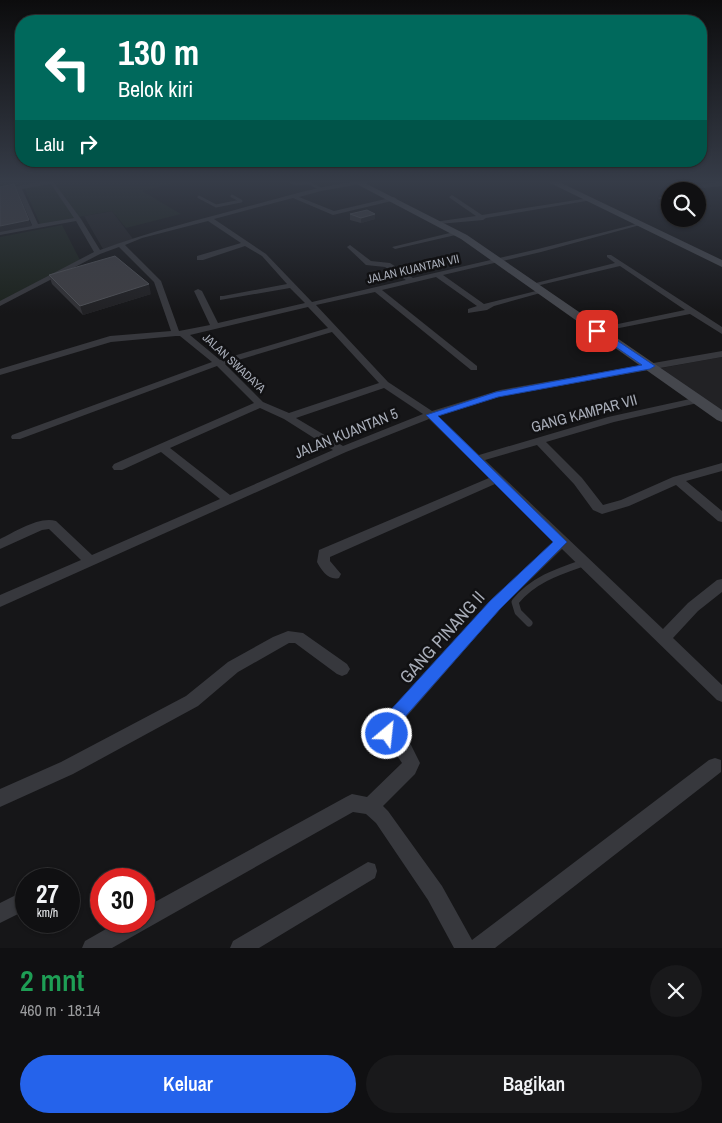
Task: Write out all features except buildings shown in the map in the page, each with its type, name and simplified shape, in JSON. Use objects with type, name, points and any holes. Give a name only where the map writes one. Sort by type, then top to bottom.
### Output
[{"type":"street","points":[[0,233],[47,224]]},
{"type":"street","points":[[81,224],[98,254]]},
{"type":"street","points":[[0,304],[120,244],[187,224]]},
{"type":"street","points":[[217,224],[264,255],[385,384],[431,415],[722,695]]},
{"type":"street","points":[[443,224],[499,260],[536,289],[722,417]]},
{"type":"street","name":"JALAN KUANTAN VII","points":[[0,372],[110,339],[180,334],[438,275],[637,224]]},
{"type":"street","points":[[639,224],[722,264]]},
{"type":"street","points":[[396,247],[458,233]]},
{"type":"street","points":[[200,258],[246,243]]},
{"type":"street","points":[[120,244],[157,282],[180,334]]},
{"type":"street","points":[[350,247],[369,263],[392,267],[411,280]]},
{"type":"street","points":[[609,256],[722,331]]},
{"type":"street","points":[[471,311],[536,289],[621,264]]},
{"type":"street","points":[[438,275],[484,308]]},
{"type":"street","points":[[223,298],[292,285]]},
{"type":"street","points":[[376,288],[474,368]]},
{"type":"street","points":[[198,291],[215,326]]},
{"type":"street","points":[[597,331],[691,311]]},
{"type":"street","points":[[16,438],[220,364],[333,329]]},
{"type":"street","name":"JALAN SWADAYA","points":[[180,334],[220,364],[260,404],[288,417],[342,450]]},
{"type":"street","name":"JALAN KUANTAN 5","points":[[0,601],[342,450],[431,415],[496,394],[722,354]]},
{"type":"street","points":[[288,417],[385,384]]},
{"type":"street","name":"GANG KAMPAR VII","points":[[477,459],[538,440],[574,432],[612,419],[699,400]]},
{"type":"street","points":[[118,467],[260,404]]},
{"type":"street","points":[[538,440],[578,480],[597,507],[602,510],[625,503],[677,480],[722,467]]},
{"type":"street","points":[[163,448],[229,500]]},
{"type":"street","points":[[334,574],[323,562],[324,554],[496,478]]},
{"type":"street","points":[[677,480],[722,518]]},
{"type":"street","points":[[0,544],[40,526],[52,524],[90,561]]},
{"type":"street","name":"GANG PINANG II","points":[[370,806],[412,763],[405,751],[387,734],[386,729],[495,605],[561,542]]},
{"type":"street","points":[[663,639],[693,607],[722,584]]},
{"type":"street","points":[[0,798],[67,768],[192,701],[234,667],[288,637],[298,637],[342,669]]},
{"type":"street","points":[[478,948],[714,766]]},
{"type":"street","points":[[155,913],[352,803],[370,806],[382,817],[435,892],[465,948]]},
{"type":"street","points":[[240,948],[368,872]]},
{"type":"street","points":[[0,913],[15,906]]},
{"type":"street","points":[[92,948],[119,933]]},
{"type":"lane","points":[[529,623],[518,612],[515,602],[524,590],[552,574],[583,563]]},
{"type":"shaded area","points":[[89,224],[122,224],[133,239],[103,249]]},
{"type":"shaded area","points":[[123,224],[141,224],[126,228]]},
{"type":"shaded area","points":[[62,225],[80,260],[0,303],[0,237]]},
{"type":"shaded area","points":[[722,357],[722,412],[661,368]]},
{"type":"route","points":[[387,734],[386,729],[392,721],[495,605],[561,542],[431,415],[496,394],[650,366],[597,331]]}]
